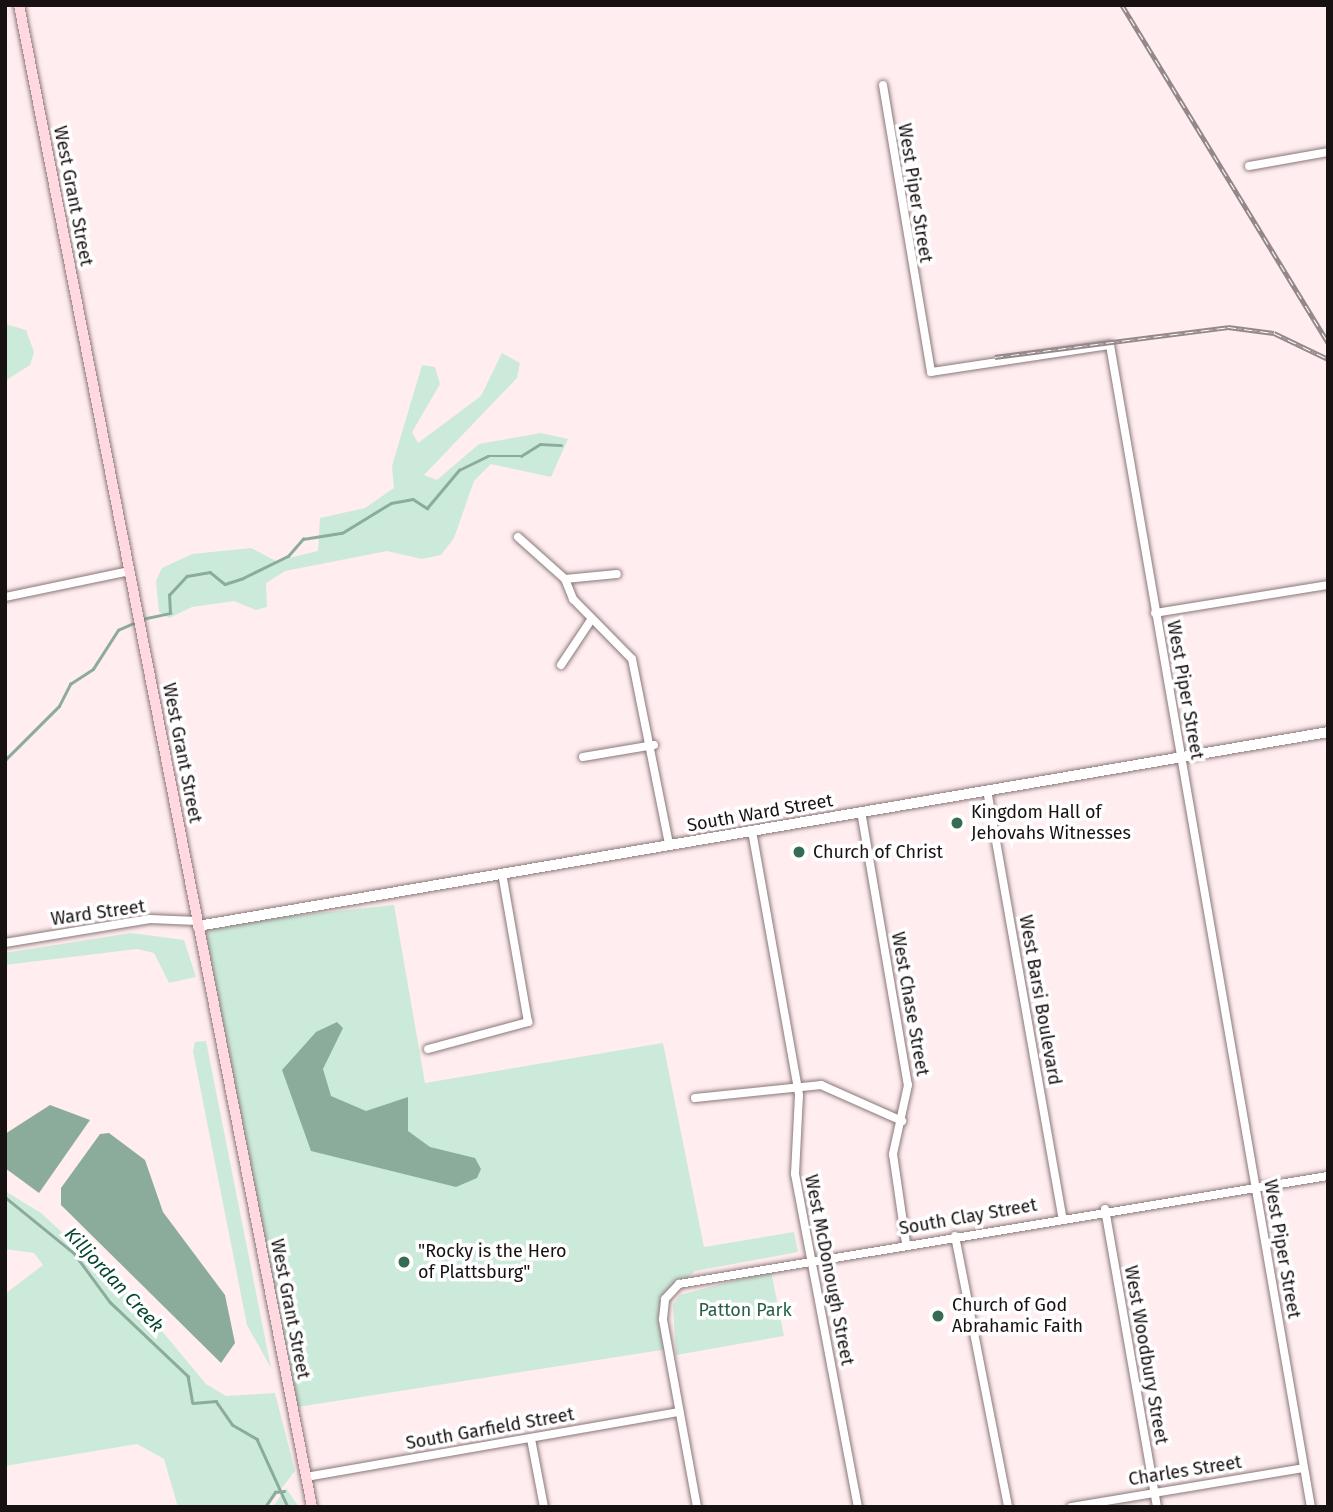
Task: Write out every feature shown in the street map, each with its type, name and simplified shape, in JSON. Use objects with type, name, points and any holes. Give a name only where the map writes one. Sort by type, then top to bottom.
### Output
[{"type":"main road","name":"West Grant Street","points":[[19,5],[312,1507]]},
{"type":"street","name":"West Piper Street","points":[[883,85],[931,372],[1110,345],[1311,1507]]},
{"type":"street","points":[[1249,166],[1328,152]]},
{"type":"street","points":[[518,537],[565,579],[591,620],[632,659],[654,745],[669,844]]},
{"type":"street","points":[[5,597],[129,571]]},
{"type":"street","points":[[565,579],[617,574]]},
{"type":"street","points":[[1155,613],[1328,585]]},
{"type":"street","points":[[561,665],[591,620]]},
{"type":"street","name":"South Ward Street","points":[[197,923],[1328,732]]},
{"type":"street","points":[[583,757],[654,745]]},
{"type":"street","name":"West Barsi Boulevard","points":[[987,789],[1062,1216]]},
{"type":"street","name":"West Chase Street","points":[[861,811],[908,1085],[893,1154],[906,1243]]},
{"type":"street","name":"West McDonough Street","points":[[752,831],[798,1086],[795,1174],[858,1507]]},
{"type":"street","points":[[428,1049],[528,1022],[502,873]]},
{"type":"street","name":"Ward Street","points":[[5,943],[150,919],[197,923]]},
{"type":"street","points":[[695,1098],[798,1086],[832,1087],[902,1121]]},
{"type":"street","name":"South Clay Street","points":[[697,1507],[667,1342],[664,1303],[679,1284],[811,1258],[956,1236],[1062,1216],[1328,1176]]},
{"type":"street","name":"West Woodbury Street","points":[[1105,1209],[1157,1507]]},
{"type":"street","points":[[956,1236],[1008,1507]]},
{"type":"street","name":"South Garfield Street","points":[[306,1477],[679,1412]]},
{"type":"street","points":[[531,1439],[544,1507]]},
{"type":"street","name":"Charles Street","points":[[1071,1507],[1304,1468]]},
{"type":"green space","points":[[5,324],[26,330],[34,352],[30,365],[5,381]]},
{"type":"green space","points":[[502,353],[520,363],[517,378],[424,475],[437,480],[479,444],[541,433],[568,439],[551,477],[491,464],[474,481],[454,538],[441,555],[422,559],[387,551],[285,571],[266,583],[267,607],[256,610],[234,601],[192,607],[169,618],[159,612],[156,581],[162,568],[192,554],[251,548],[276,561],[318,551],[320,518],[365,508],[394,488],[392,466],[422,365],[435,367],[440,384],[412,432],[418,443],[481,396]]},
{"type":"green space","name":"Patton Park","points":[[394,905],[425,1083],[663,1043],[704,1247],[794,1232],[798,1252],[695,1271],[665,1299],[668,1349],[291,1408],[198,926]]},
{"type":"green space","points":[[131,933],[184,940],[196,977],[169,983],[154,953],[137,949],[5,965],[5,953]]},
{"type":"green space","points":[[206,1041],[271,1368],[247,1325],[193,1051],[195,1042]]},
{"type":"green space","points":[[5,1191],[41,1213],[137,1301],[206,1384],[226,1396],[275,1393],[295,1471],[267,1507],[178,1507],[164,1459],[137,1444],[5,1466],[5,1294],[43,1265],[34,1253],[5,1249]]},
{"type":"green space","name":"Patton Park","points":[[771,1271],[784,1336],[676,1355],[673,1305],[680,1295]]},
{"type":"green space","points":[[286,1488],[299,1507],[273,1507]]},
{"type":"shaded area","points":[[337,1022],[343,1028],[323,1069],[331,1096],[366,1111],[408,1097],[408,1131],[430,1147],[475,1158],[481,1169],[477,1178],[456,1187],[311,1151],[282,1070],[316,1032]]},
{"type":"shaded area","points":[[50,1105],[90,1120],[39,1193],[5,1168],[5,1134]]},
{"type":"shaded area","points":[[109,1133],[145,1160],[163,1212],[225,1295],[235,1343],[221,1363],[61,1205],[61,1188],[100,1134]]},
{"type":"waterway","points":[[142,619],[170,613],[169,595],[187,576],[210,572],[225,584],[243,578],[288,556],[303,539],[342,533],[391,503],[413,499],[427,508],[459,470],[488,456],[521,456],[540,444],[561,445]]},
{"type":"waterway","points":[[5,760],[59,706],[70,684],[93,669],[118,630],[136,622]]},
{"type":"waterway","name":"Killjordan Creek","points":[[5,1197],[74,1253],[110,1302],[188,1376],[193,1403],[216,1401],[233,1425],[257,1439],[288,1507]]},
{"type":"waterway","points":[[265,1507],[275,1492],[284,1491]]},
{"type":"railway","points":[[1122,5],[1328,342]]},
{"type":"railway","points":[[995,357],[1228,327],[1274,333],[1328,359]]},
{"type":"place","name":"Kingdom Hall of Jehovahs Witnesses","points":[[957,823]]},
{"type":"place","name":"Church of Christ","points":[[799,852]]},
{"type":"place","name":"\"Rocky is the Hero of Plattsburg\"","points":[[404,1262]]},
{"type":"place","name":"Church of God Abrahamic Faith","points":[[938,1316]]}]
